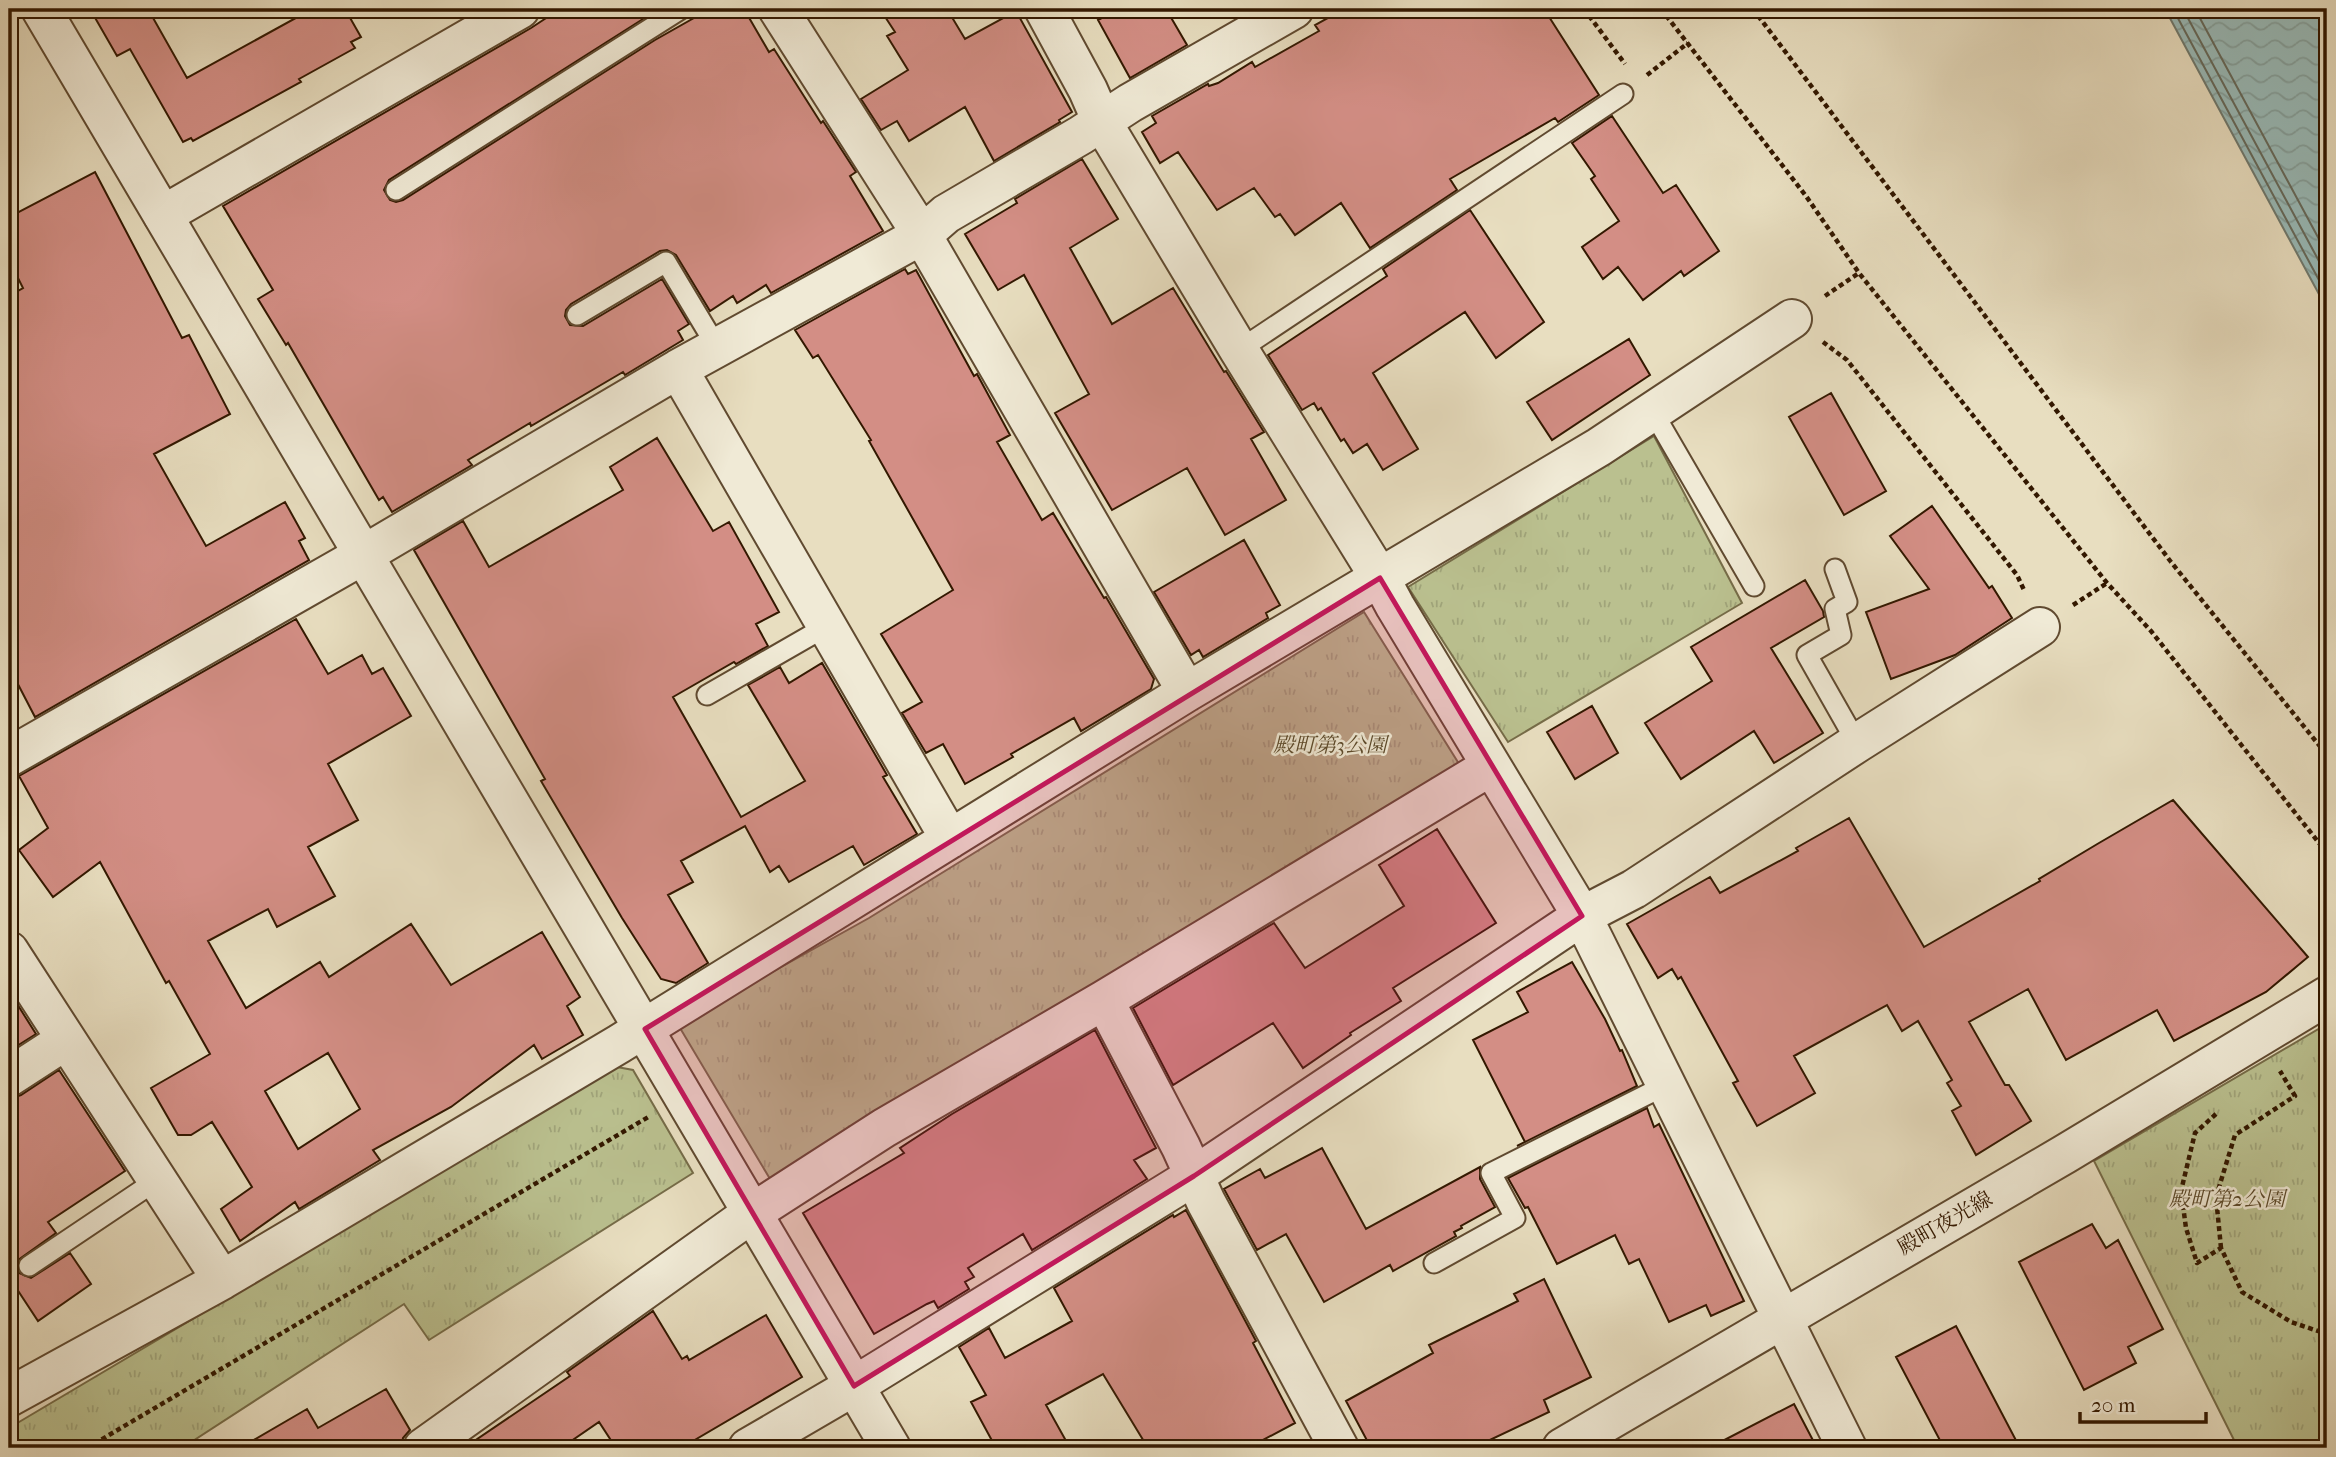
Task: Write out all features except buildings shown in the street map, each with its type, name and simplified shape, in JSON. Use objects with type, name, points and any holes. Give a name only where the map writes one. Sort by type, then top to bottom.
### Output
[{"type":"street","points":[[41,9],[891,1448]]},
{"type":"street","points":[[163,215],[520,9]]},
{"type":"street","points":[[778,9],[922,235],[1186,692]]},
{"type":"street","points":[[1044,9],[1088,90],[1102,122],[1582,916],[1847,1448]]},
{"type":"street","points":[[9,757],[363,555],[678,369],[922,235],[946,214],[1130,103],[1294,9]]},
{"type":"street","points":[[9,1397],[222,1280],[645,1029],[1186,692],[1587,455],[1792,319]]},
{"type":"street","points":[[678,369],[950,839]]},
{"type":"street","points":[[748,1448],[854,1386],[1194,1176],[1582,916],[1634,889],[2040,626]]},
{"type":"street","points":[[423,1448],[752,1213],[884,1128],[1104,1000],[1492,766]]},
{"type":"street","points":[[9,951],[222,1280]]},
{"type":"street","name":"殿町夜光線","points":[[1562,1448],[2227,1058],[2327,996]]},
{"type":"street","points":[[1104,1000],[1339,1448]]},
{"type":"street","points":[[9,1077],[66,1040]]},
{"type":"lane","points":[[397,190],[681,9]]},
{"type":"lane","points":[[1239,350],[1630,88]]},
{"type":"lane","points":[[577,314],[666,262],[718,349]]},
{"type":"lane","points":[[1653,412],[1754,586]]},
{"type":"lane","points":[[1835,569],[1847,602],[1835,609],[1841,635],[1807,655],[1857,743]]},
{"type":"lane","points":[[707,695],[827,626]]},
{"type":"lane","points":[[1434,1263],[1515,1218],[1490,1172],[1666,1085]]},
{"type":"lane","points":[[29,1266],[157,1180]]},
{"type":"path","points":[[1584,9],[1630,72]]},
{"type":"path","points":[[1661,9],[1806,196],[1859,273],[2107,583],[2151,631],[2327,853]]},
{"type":"path","points":[[1753,9],[2171,562],[2327,755]]},
{"type":"path","points":[[1630,88],[1688,44]]},
{"type":"path","points":[[1792,319],[1847,360],[2017,575],[2040,626]]},
{"type":"path","points":[[2295,1096],[2235,1135],[2216,1197],[2221,1248],[2242,1292],[2291,1322],[2327,1335]]},
{"type":"path","points":[[2221,1248],[2197,1263],[2186,1228],[2181,1191],[2195,1133],[2225,1107]]},
{"type":"path","points":[[87,1448],[659,1110]]},
{"type":"highlighted area","points":[[1380,578],[1582,916],[1194,1176],[854,1386],[645,1029]]},
{"type":"green space","points":[[1654,436],[1742,603],[1508,742],[1408,587]]},
{"type":"green space","name":"殿町第3公園","points":[[1364,612],[1466,775],[776,1189],[680,1028],[695,1015],[869,918]]},
{"type":"green space","name":"殿町第2公園","points":[[2327,1024],[2327,1448],[2238,1448],[2094,1161]]},
{"type":"green space","points":[[617,1067],[633,1070],[693,1173],[429,1340],[404,1304],[182,1448],[9,1448],[9,1428]]},
{"type":"water","points":[[2165,9],[2327,9],[2327,309]]}]
